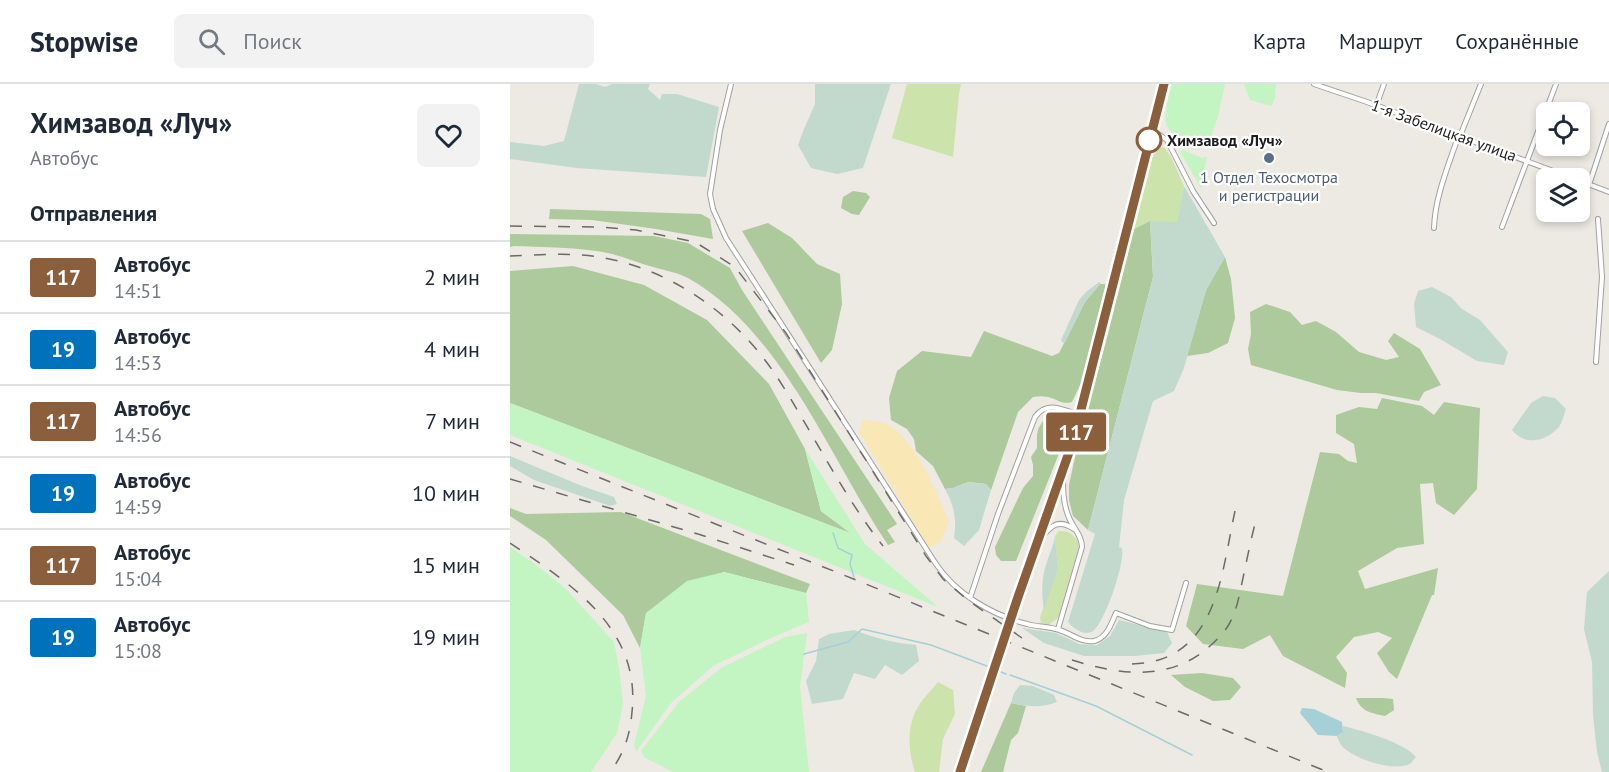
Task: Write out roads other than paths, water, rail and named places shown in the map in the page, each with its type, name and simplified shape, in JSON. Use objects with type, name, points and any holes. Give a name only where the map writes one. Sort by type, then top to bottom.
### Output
[{"type":"highway","points":[[960,772],[1081,415],[1164,84]]},
{"type":"street","points":[[731,84],[720,130],[710,194],[719,224],[734,251],[951,584],[970,598],[1009,618],[1027,625],[1058,629],[1079,640],[1094,641],[1106,634],[1116,613],[1150,626],[1172,630],[1186,582]]},
{"type":"street","name":"1-я Забелицкая улица","points":[[1314,84],[1545,168]]},
{"type":"street","points":[[1376,106],[1384,84]]},
{"type":"street","points":[[1434,228],[1441,189],[1457,140],[1481,84]]},
{"type":"street","points":[[1502,227],[1556,84]]},
{"type":"street","points":[[1590,182],[1609,124]]},
{"type":"street","points":[[1152,130],[1167,140],[1193,191],[1214,223]]},
{"type":"street","points":[[1590,185],[1609,192]]},
{"type":"street","points":[[1596,362],[1602,277],[1598,219]]},
{"type":"street","points":[[1602,277],[1609,277]]},
{"type":"street","points":[[970,598],[998,514],[1035,417],[1041,410],[1048,407],[1081,415]]},
{"type":"street","points":[[1058,629],[1081,552],[1082,540],[1068,515],[1064,502],[1063,470]]},
{"type":"street","points":[[1038,541],[1055,525],[1065,524],[1075,529]]},
{"type":"water","points":[[1302,708],[1314,709],[1342,722],[1343,732],[1337,736],[1318,735],[1300,713]]},
{"type":"waterway","points":[[833,533],[838,548],[852,555],[850,564],[854,577]]},
{"type":"waterway","points":[[804,654],[848,642],[862,629],[931,645],[992,668]]},
{"type":"waterway","points":[[996,670],[1006,674]]},
{"type":"waterway","points":[[1010,675],[1096,706],[1192,755]]},
{"type":"railway","points":[[510,226],[600,227],[636,230],[695,242],[735,267],[786,333],[926,556],[943,579],[969,601],[1022,638]]},
{"type":"railway","points":[[510,256],[570,254],[594,256],[632,265],[657,274],[681,287],[726,318],[763,358],[779,380],[854,506],[883,546]]},
{"type":"railway","points":[[510,442],[1328,772]]},
{"type":"railway","points":[[510,479],[698,534],[794,565]]},
{"type":"railway","points":[[1132,664],[1160,659],[1182,648],[1198,632],[1210,611],[1219,587],[1235,511]]},
{"type":"railway","points":[[1072,660],[1108,669],[1144,672],[1161,670],[1195,658],[1219,637],[1234,613],[1256,520]]},
{"type":"railway","points":[[510,543],[578,592],[613,632],[625,656],[632,682],[631,720],[623,751],[610,772]]},
{"type":"place","name":"Химзавод «Луч»","points":[[1149,140]]},
{"type":"place","name":"1 Отдел Техосмотра и регистрации","points":[[1269,158]]}]
